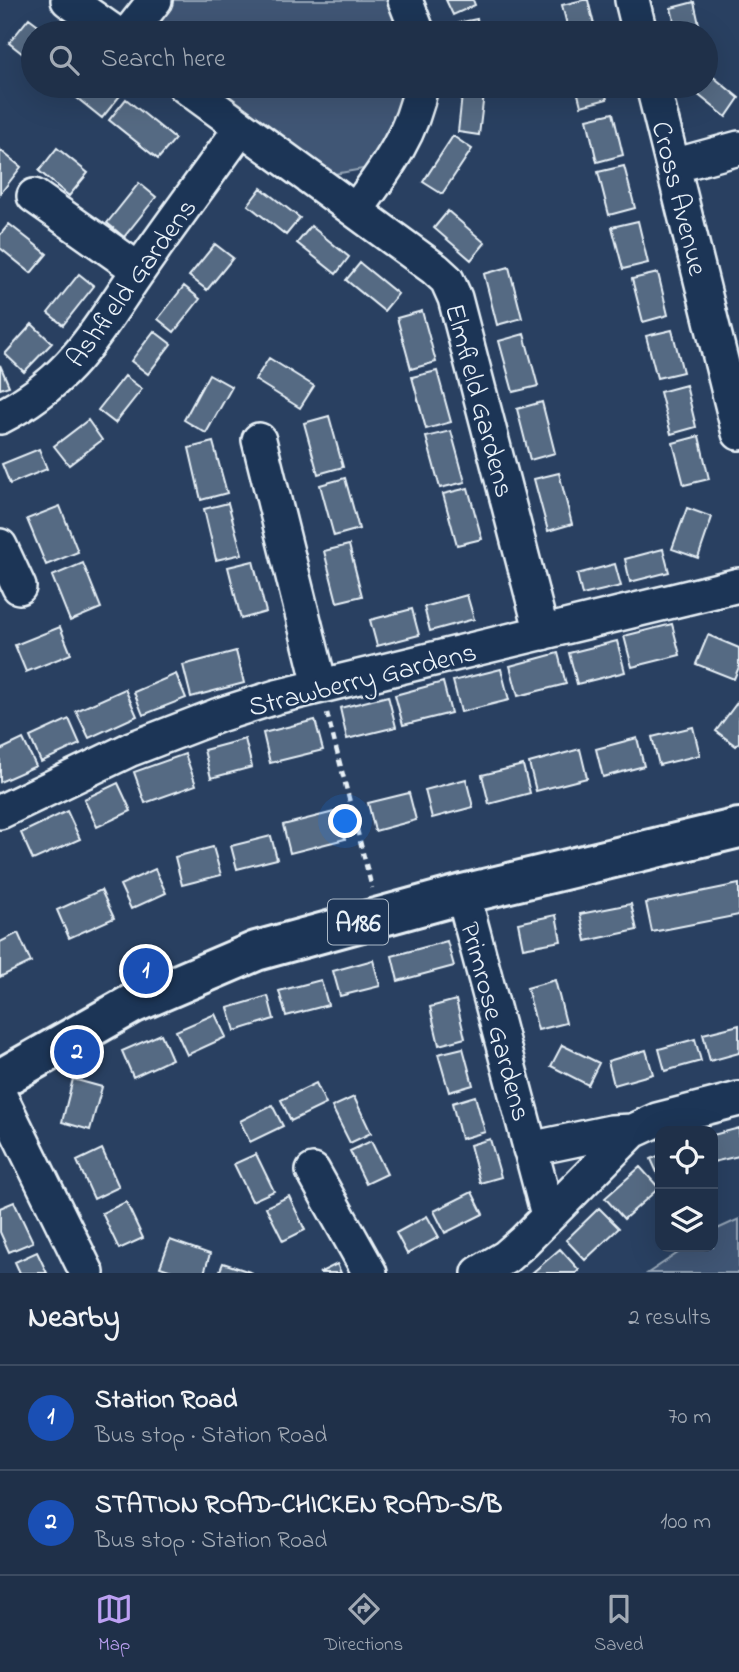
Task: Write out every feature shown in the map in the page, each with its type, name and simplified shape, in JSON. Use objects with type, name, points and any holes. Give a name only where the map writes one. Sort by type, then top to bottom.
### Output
[{"type":"main road","name":"A186","points":[[0,1079],[132,1004],[256,951],[379,915],[739,828]]},
{"type":"street","points":[[68,0],[98,21]]},
{"type":"street","points":[[138,21],[155,0]]},
{"type":"street","points":[[405,0],[413,21]]},
{"type":"street","points":[[632,0],[637,21]]},
{"type":"street","name":"Elmfield Gardens","points":[[202,98],[435,269],[451,287],[542,633]]},
{"type":"street","points":[[356,210],[412,124],[418,98]]},
{"type":"street","name":"Cross Avenue","points":[[656,98],[739,433]]},
{"type":"street","name":"Ashfield Gardens","points":[[0,416],[26,404],[61,376],[98,332],[139,270],[242,128]]},
{"type":"street","points":[[673,166],[739,148]]},
{"type":"street","points":[[34,196],[139,270]]},
{"type":"street","points":[[259,440],[320,685]]},
{"type":"street","points":[[0,546],[19,587]]},
{"type":"street","name":"Strawberry Gardens","points":[[0,812],[131,749],[276,697],[739,585]]},
{"type":"street","name":"Primrose Gardens","points":[[463,894],[548,1215]]},
{"type":"street","points":[[0,1096],[87,1273]]},
{"type":"street","points":[[479,1273],[506,1256],[632,1131],[657,1120],[739,1100]]},
{"type":"street","name":"Primrose Gardens","points":[[530,1149],[611,1132],[632,1131]]},
{"type":"street","points":[[313,1171],[370,1273]]},
{"type":"path","points":[[320,685],[379,915]]},
{"type":"shaded area","points":[[172,0],[392,0],[400,21],[158,21],[159,14]]},
{"type":"shaded area","points":[[223,98],[404,98],[399,121],[368,168],[329,175]]},
{"type":"shaded area","points":[[739,1219],[739,1273],[648,1273],[680,1252],[718,1252],[718,1229]]},
{"type":"building","points":[[446,0],[473,0],[475,5],[453,15]]},
{"type":"building","points":[[588,0],[593,21],[566,21],[562,5]]},
{"type":"building","points":[[694,2],[698,21],[674,21],[671,8]]},
{"type":"building","points":[[21,28],[21,52],[9,43]]},
{"type":"building","points":[[718,81],[739,98],[726,117],[702,98],[718,98]]},
{"type":"building","points":[[77,98],[118,98],[102,118]]},
{"type":"building","points":[[462,98],[484,98],[479,135],[458,132]]},
{"type":"building","points":[[579,98],[607,99],[581,106]]},
{"type":"building","points":[[126,99],[175,139],[158,159],[109,120]]},
{"type":"building","points":[[613,113],[623,155],[597,162],[587,119]]},
{"type":"building","points":[[453,136],[472,149],[442,194],[423,182]]},
{"type":"building","points":[[57,148],[88,173],[69,196],[39,171]]},
{"type":"building","points":[[0,150],[21,167],[0,194]]},
{"type":"building","points":[[624,166],[635,208],[609,215],[598,172]]},
{"type":"building","points":[[139,183],[156,197],[124,237],[107,223]]},
{"type":"building","points":[[261,188],[300,218],[286,235],[248,205]]},
{"type":"building","points":[[448,211],[485,243],[471,260],[434,228]]},
{"type":"building","points":[[638,221],[648,263],[623,269],[612,227]]},
{"type":"building","points":[[9,224],[47,254],[31,273],[0,248],[0,235]]},
{"type":"building","points":[[311,226],[349,257],[336,274],[297,243]]},
{"type":"building","points":[[215,244],[233,258],[207,290],[189,276]]},
{"type":"building","points":[[360,263],[398,294],[384,311],[346,280]]},
{"type":"building","points":[[509,267],[522,318],[497,325],[484,274]]},
{"type":"building","points":[[658,273],[668,315],[643,322],[632,279]]},
{"type":"building","points":[[79,274],[94,286],[63,325],[48,313]]},
{"type":"building","points":[[184,286],[200,299],[174,332],[158,319]]},
{"type":"building","points":[[422,311],[436,362],[411,369],[397,318]]},
{"type":"building","points":[[32,324],[52,343],[24,372],[5,354]]},
{"type":"building","points":[[672,330],[683,372],[657,378],[646,336]]},
{"type":"building","points":[[154,331],[171,344],[148,374],[131,361]]},
{"type":"building","points":[[524,334],[538,386],[513,392],[499,341]]},
{"type":"building","points":[[269,358],[314,386],[300,408],[255,380]]},
{"type":"building","points":[[0,365],[9,386],[0,389]]},
{"type":"building","points":[[437,371],[451,422],[426,429],[412,377]]},
{"type":"building","points":[[209,374],[232,387],[206,433],[184,420]]},
{"type":"building","points":[[125,376],[142,389],[115,423],[98,410]]},
{"type":"building","points":[[686,385],[696,427],[671,434],[660,392]]},
{"type":"building","points":[[542,402],[555,453],[530,460],[517,409]]},
{"type":"building","points":[[329,416],[343,467],[318,474],[304,423]]},
{"type":"building","points":[[88,420],[102,440],[69,465],[54,446]]},
{"type":"building","points":[[451,431],[465,482],[440,488],[426,437]]},
{"type":"building","points":[[699,436],[709,479],[684,485],[673,443]]},
{"type":"building","points":[[213,442],[227,493],[201,500],[189,448]]},
{"type":"building","points":[[39,449],[47,469],[10,484],[2,464]]},
{"type":"building","points":[[559,473],[572,524],[548,531],[534,479]]},
{"type":"building","points":[[345,478],[359,529],[334,536],[320,485]]},
{"type":"building","points":[[468,488],[482,539],[457,545],[443,494]]},
{"type":"building","points":[[228,503],[242,554],[216,560],[204,509]]},
{"type":"building","points":[[60,506],[78,552],[46,565],[27,519]]},
{"type":"building","points":[[687,508],[712,517],[698,558],[672,549]]},
{"type":"building","points":[[349,545],[362,596],[337,602],[324,551]]},
{"type":"building","points":[[663,549],[669,572],[630,582],[625,559]]},
{"type":"building","points":[[253,561],[266,612],[241,619],[228,567]]},
{"type":"building","points":[[83,563],[101,608],[70,621],[52,576]]},
{"type":"building","points":[[615,564],[621,586],[582,595],[577,574]]},
{"type":"building","points":[[467,595],[474,619],[430,631],[424,607]]},
{"type":"building","points":[[412,609],[419,635],[377,646],[370,620]]},
{"type":"building","points":[[672,624],[680,655],[632,667],[624,636]]},
{"type":"building","points":[[60,627],[71,654],[26,672],[15,645]]},
{"type":"building","points":[[708,635],[739,648],[739,667],[734,679],[696,664]]},
{"type":"building","points":[[617,641],[625,672],[577,684],[569,653]]},
{"type":"building","points":[[236,651],[244,683],[191,697],[183,665]]},
{"type":"building","points":[[558,653],[566,684],[518,696],[510,666]]},
{"type":"building","points":[[501,669],[509,700],[461,712],[453,681]]},
{"type":"building","points":[[176,674],[186,698],[143,715],[134,692]]},
{"type":"building","points":[[443,682],[451,713],[403,725],[395,695]]},
{"type":"building","points":[[125,689],[137,716],[89,738],[76,711]]},
{"type":"building","points":[[388,696],[396,727],[347,739],[340,708]]},
{"type":"building","points":[[739,700],[739,742],[736,746],[716,731]]},
{"type":"building","points":[[69,719],[80,744],[41,762],[30,737]]},
{"type":"building","points":[[315,720],[323,750],[270,763],[263,733]]},
{"type":"building","points":[[693,727],[700,755],[659,765],[652,737]]},
{"type":"building","points":[[637,738],[644,766],[603,777],[596,749]]},
{"type":"building","points":[[23,739],[36,766],[0,782],[0,750]]},
{"type":"building","points":[[245,739],[252,767],[211,778],[204,750]]},
{"type":"building","points":[[580,749],[587,778],[536,791],[529,763]]},
{"type":"building","points":[[185,754],[196,785],[145,803],[134,772]]},
{"type":"building","points":[[523,765],[530,793],[489,804],[482,775]]},
{"type":"building","points":[[466,779],[473,807],[432,818],[425,790]]},
{"type":"building","points":[[118,783],[131,811],[97,827],[84,799]]},
{"type":"building","points":[[409,793],[416,820],[375,831],[368,803]]},
{"type":"building","points":[[67,811],[80,839],[33,860],[21,833]]},
{"type":"building","points":[[338,811],[345,839],[290,853],[283,825]]},
{"type":"building","points":[[271,836],[277,859],[237,869],[231,846]]},
{"type":"building","points":[[213,847],[221,875],[182,885],[175,857]]},
{"type":"building","points":[[155,869],[166,893],[131,909],[120,885]]},
{"type":"building","points":[[739,884],[739,915],[652,932],[646,903]]},
{"type":"building","points":[[101,890],[114,918],[69,938],[57,910]]},
{"type":"building","points":[[631,904],[637,930],[586,941],[580,914]]},
{"type":"building","points":[[556,915],[561,941],[523,948],[518,923]]},
{"type":"building","points":[[18,933],[31,962],[0,977],[0,942]]},
{"type":"building","points":[[447,941],[454,966],[398,981],[392,956]]},
{"type":"building","points":[[373,960],[380,986],[340,996],[333,971]]},
{"type":"building","points":[[321,980],[328,1005],[286,1016],[279,991]]},
{"type":"building","points":[[555,980],[566,1023],[538,1030],[527,988]]},
{"type":"building","points":[[268,996],[274,1019],[235,1031],[228,1008]]},
{"type":"building","points":[[456,1000],[465,1038],[439,1045],[430,1007]]},
{"type":"building","points":[[215,1014],[226,1037],[187,1055],[176,1031]]},
{"type":"building","points":[[739,1025],[739,1053],[710,1061],[703,1034]]},
{"type":"building","points":[[161,1034],[172,1059],[133,1077],[122,1051]]},
{"type":"building","points":[[695,1039],[701,1061],[665,1071],[659,1049]]},
{"type":"building","points":[[562,1045],[599,1063],[588,1085],[551,1066]]},
{"type":"building","points":[[463,1048],[473,1085],[449,1092],[438,1054]]},
{"type":"building","points":[[646,1050],[653,1074],[614,1085],[608,1061]]},
{"type":"building","points":[[73,1079],[102,1087],[90,1130],[62,1122]]},
{"type":"building","points":[[316,1083],[326,1104],[291,1121],[281,1100]]},
{"type":"building","points":[[475,1096],[485,1132],[461,1139],[452,1103]]},
{"type":"building","points":[[354,1097],[371,1133],[350,1143],[332,1107]]},
{"type":"building","points":[[272,1105],[283,1126],[250,1142],[240,1121]]},
{"type":"building","points":[[739,1128],[739,1156],[718,1161],[718,1134]]},
{"type":"building","points":[[490,1139],[501,1177],[480,1183],[470,1145]]},
{"type":"building","points":[[371,1141],[387,1174],[366,1184],[350,1151]]},
{"type":"building","points":[[102,1149],[119,1187],[94,1199],[77,1161]]},
{"type":"building","points":[[256,1154],[274,1191],[252,1201],[234,1164]]},
{"type":"building","points":[[640,1167],[655,1184],[655,1192],[624,1219],[605,1198]]},
{"type":"building","points":[[472,1192],[483,1214],[445,1233],[434,1211]]},
{"type":"building","points":[[289,1196],[305,1230],[283,1241],[266,1207]]},
{"type":"building","points":[[14,1202],[33,1242],[9,1252],[0,1232],[0,1208]]},
{"type":"building","points":[[126,1202],[143,1238],[119,1249],[102,1213]]},
{"type":"building","points":[[599,1208],[619,1228],[585,1260],[566,1240]]},
{"type":"building","points":[[427,1216],[439,1237],[407,1254],[396,1233]]},
{"type":"building","points":[[170,1240],[210,1254],[204,1273],[178,1273],[160,1267]]},
{"type":"building","points":[[560,1249],[579,1270],[576,1273],[532,1273]]},
{"type":"building","points":[[37,1252],[47,1273],[20,1273],[15,1262]]},
{"type":"building","points":[[223,1263],[253,1273],[219,1273]]},
{"type":"building","points":[[337,1264],[341,1273],[319,1273]]},
{"type":"place","name":"Station Road","points":[[146,971]]},
{"type":"place","name":"STATION ROAD-CHICKEN ROAD-S/B","points":[[77,1052]]}]
